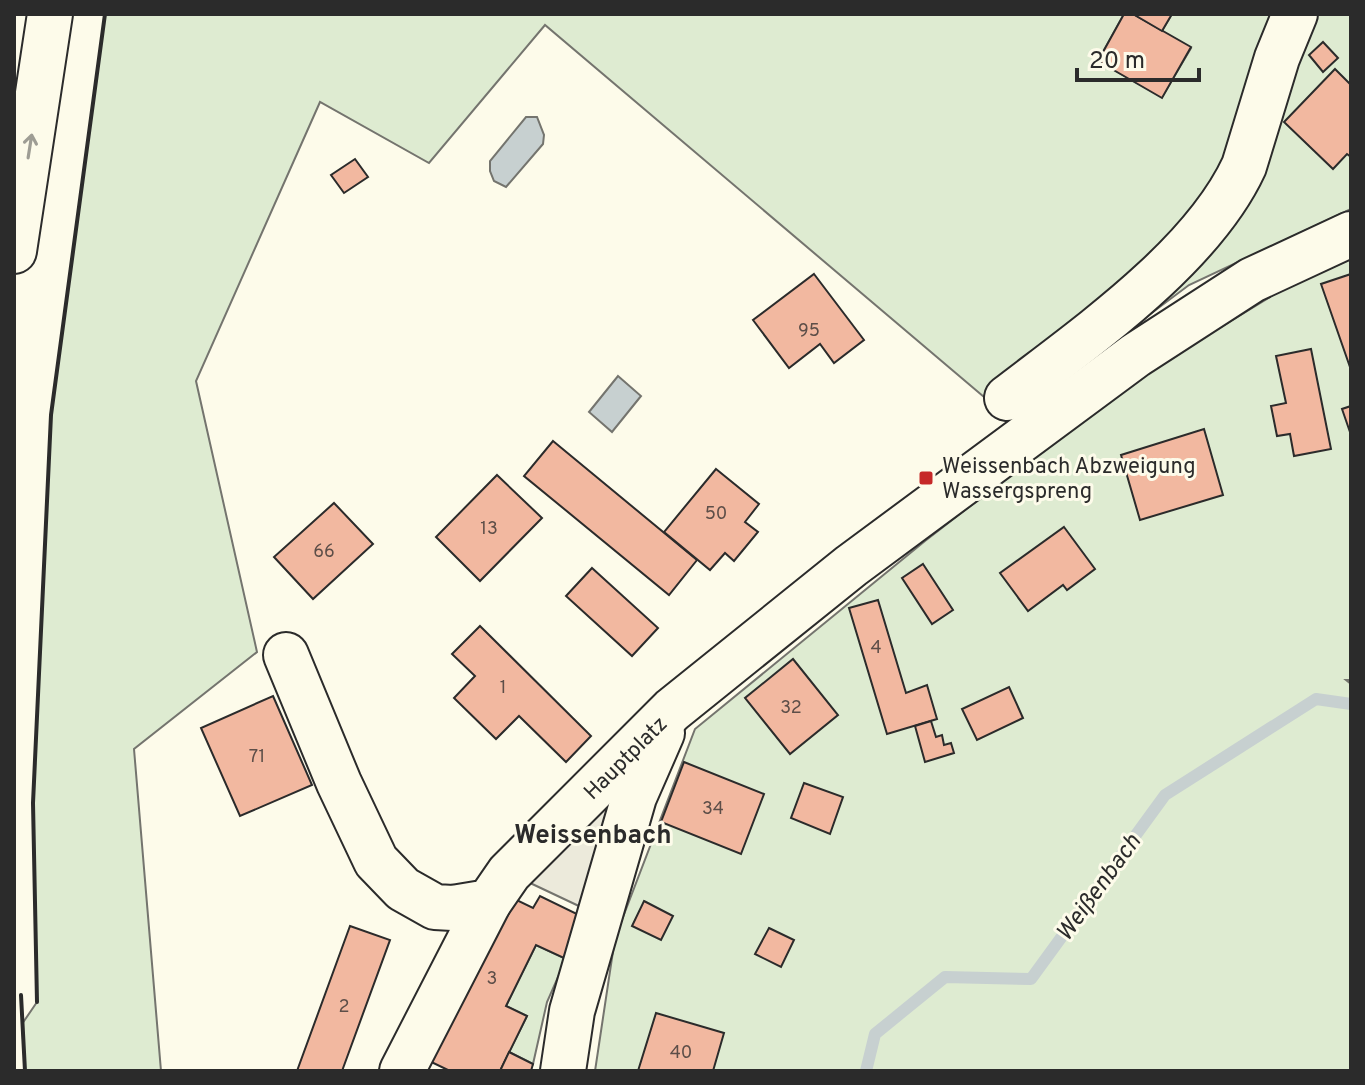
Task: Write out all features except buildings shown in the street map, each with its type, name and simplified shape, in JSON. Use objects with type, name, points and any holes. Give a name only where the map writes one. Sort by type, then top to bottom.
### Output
[{"type":"main road","points":[[14,251],[50,14]]},
{"type":"main road","points":[[1007,398],[1127,304],[1203,228],[1237,181],[1244,166],[1277,58],[1295,14]]},
{"type":"main road","name":"Hauptplatz","points":[[402,1071],[499,887],[672,710],[851,566],[1136,355],[1252,280],[1351,234]]},
{"type":"main road","points":[[286,655],[339,783],[376,861],[403,889],[435,907],[453,908],[499,887]]},
{"type":"main road","points":[[563,1071],[572,1011],[634,797],[672,710]]},
{"type":"green space","points":[[105,14],[1124,14],[1098,61],[1162,97],[1191,48],[1162,31],[1172,14],[1351,14],[1351,209],[1189,285],[1010,419],[545,25],[429,163],[320,102],[196,381],[257,652],[134,749],[161,1071],[25,1071],[22,1024],[37,1002],[33,803],[51,415]]},
{"type":"green space","points":[[1351,259],[1351,680],[1346,680],[1351,684],[1351,1071],[595,1071],[615,938],[695,729],[925,541],[1129,383],[1283,289]]},
{"type":"green space","points":[[536,945],[566,959],[547,1002],[533,1064],[509,1052],[527,1016],[506,1006]]},
{"type":"shaded area","points":[[526,117],[537,117],[544,135],[543,144],[506,187],[494,181],[490,161]]},
{"type":"shaded area","points":[[618,376],[641,396],[612,432],[589,412]]},
{"type":"shaded area","points":[[607,774],[634,797],[600,916],[509,873]]},
{"type":"waterway","name":"Weißenbach","points":[[866,1071],[875,1034],[945,977],[1031,979],[1165,795],[1316,699],[1351,704]]},
{"type":"wall","points":[[37,1002],[33,803],[51,415],[105,14]]},
{"type":"wall","points":[[21,995],[25,1071]]},
{"type":"place","name":"Weissenbach Abzweigung Wassergspreng","points":[[926,478]]},
{"type":"district","name":"Weissenbach","points":[[593,834]]}]
